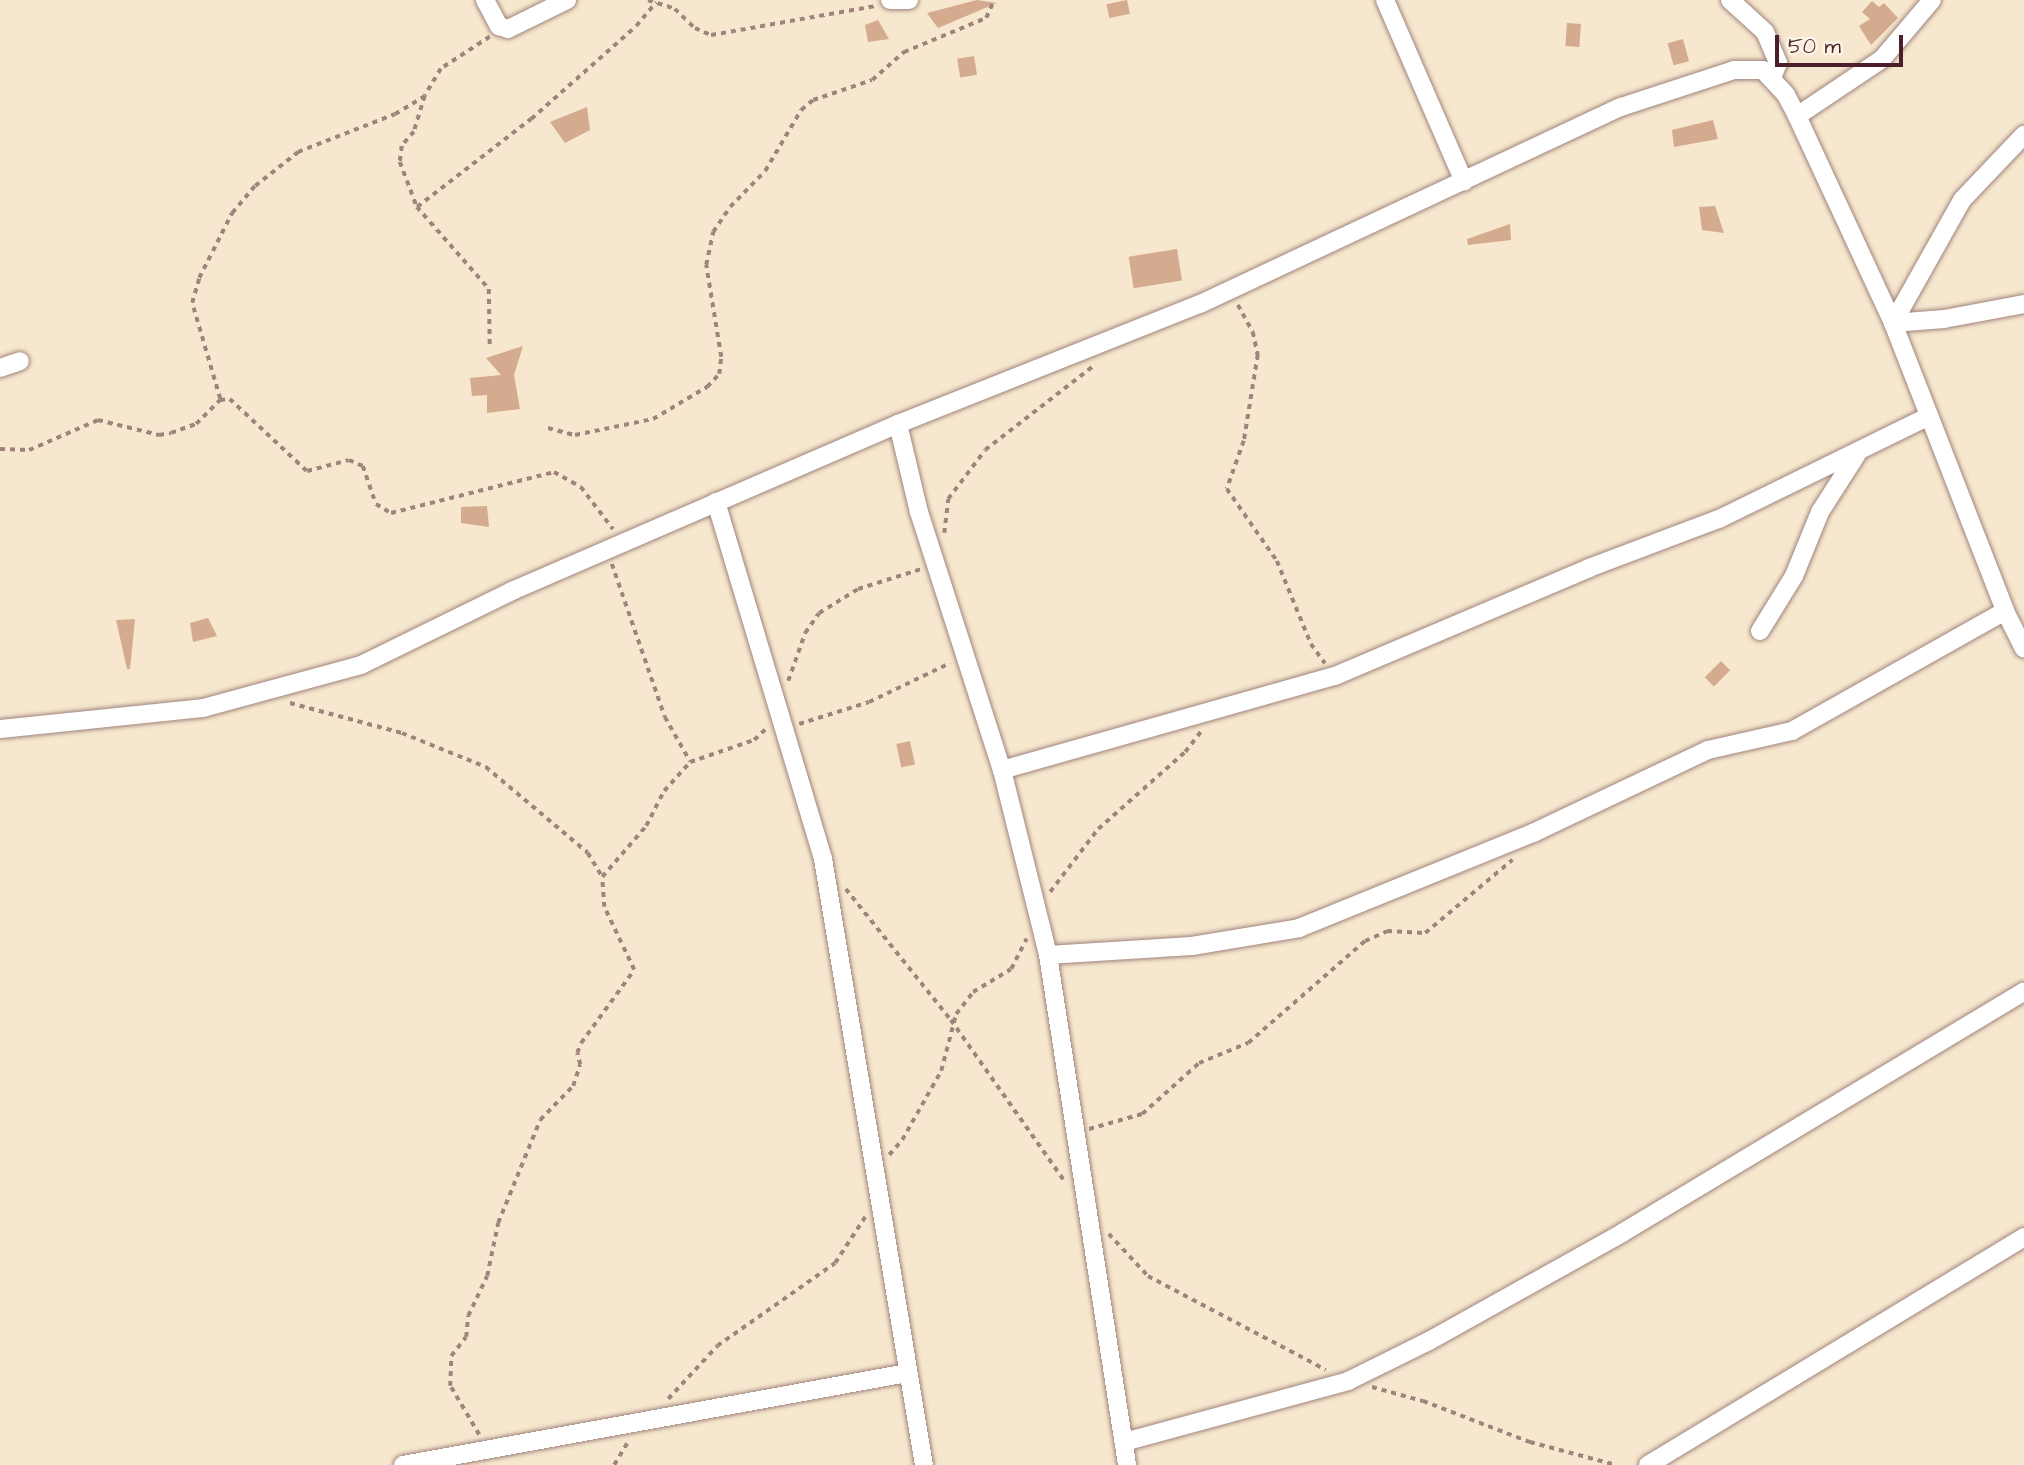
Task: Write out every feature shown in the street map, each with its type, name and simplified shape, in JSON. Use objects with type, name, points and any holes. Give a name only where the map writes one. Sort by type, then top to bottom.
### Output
[{"type":"street","points":[[485,0],[503,29],[567,0]]},
{"type":"street","points":[[888,0],[908,0]]},
{"type":"street","points":[[1385,0],[1464,181]]},
{"type":"street","points":[[1730,0],[1769,41],[1778,63],[1772,78]]},
{"type":"street","points":[[1797,116],[1882,59],[1932,0]]},
{"type":"street","points":[[0,729],[203,708],[361,665],[512,591],[716,502],[898,424],[1230,291],[1621,107],[1734,70],[1763,70],[1772,78],[1797,116],[1893,323],[2005,611],[2024,649]]},
{"type":"street","points":[[1893,323],[1962,200],[2024,135]]},
{"type":"street","points":[[1893,323],[2024,304]]},
{"type":"street","points":[[0,368],[20,361]]},
{"type":"street","points":[[1002,771],[1335,676],[1589,568],[1719,519],[1857,454],[1929,416]]},
{"type":"street","points":[[898,424],[933,556],[1002,771],[1048,955],[1127,1465]]},
{"type":"street","points":[[1760,631],[1794,576],[1820,512],[1857,454]]},
{"type":"street","points":[[716,502],[822,859],[924,1465]]},
{"type":"street","points":[[1048,955],[1192,946],[1299,928],[1533,833],[1708,750],[1792,731],[2005,611]]},
{"type":"street","points":[[1124,1443],[1348,1381],[1429,1341],[1622,1233],[2024,991]]},
{"type":"street","points":[[1647,1465],[2024,1237]]},
{"type":"street","points":[[403,1465],[907,1373]]},
{"type":"path","points":[[648,0],[682,13],[703,33],[725,35],[866,9],[888,0]]},
{"type":"path","points":[[548,428],[575,435],[653,419],[706,387],[719,374],[721,357],[706,265],[713,232],[730,206],[765,171],[801,110],[813,100],[872,80],[904,52],[986,18],[994,0]]},
{"type":"path","points":[[417,207],[531,119],[636,26],[656,2]]},
{"type":"path","points":[[490,346],[489,289],[417,207],[400,162],[402,146],[414,132],[425,96],[441,69],[503,29]]},
{"type":"path","points":[[220,400],[192,303],[199,278],[232,214],[255,186],[298,152],[395,114],[425,96]]},
{"type":"path","points":[[1230,291],[1253,332],[1258,355],[1244,441],[1227,489],[1277,561],[1311,644],[1335,676]]},
{"type":"path","points":[[781,719],[811,622],[858,589],[908,577],[933,556],[945,527],[948,499],[967,470],[1028,415],[1084,376],[1117,338]]},
{"type":"path","points":[[0,449],[29,450],[98,420],[159,435],[171,433],[196,424],[220,400],[230,399],[307,471],[349,460],[363,466],[376,504],[391,513],[554,472],[572,478],[597,503],[615,548],[666,717],[690,762]]},
{"type":"path","points":[[602,877],[646,826],[664,791],[690,762],[754,740],[781,719],[869,702],[965,659]]},
{"type":"path","points":[[258,694],[402,733],[486,767],[588,853],[602,877],[604,907],[634,970],[581,1043],[573,1086],[540,1120],[498,1223],[487,1276],[468,1316],[466,1337],[448,1366],[450,1386],[466,1418],[491,1449]]},
{"type":"path","points":[[874,1174],[902,1140],[941,1071],[956,1014],[973,992],[1011,969],[1055,883],[1098,829],[1227,708]]},
{"type":"path","points":[[1076,1132],[1142,1114],[1199,1063],[1248,1043],[1365,941],[1387,930],[1425,933],[1518,854]]},
{"type":"path","points":[[651,1420],[703,1358],[835,1263],[878,1199]]},
{"type":"path","points":[[1348,1381],[1423,1401],[1530,1442],[1616,1465]]},
{"type":"building","points":[[977,0],[997,3],[938,28],[927,13]]},
{"type":"building","points":[[1127,0],[1130,14],[1109,18],[1106,4]]},
{"type":"building","points":[[1872,1],[1879,7],[1884,3],[1898,18],[1871,45],[1859,26],[1870,19],[1862,12]]},
{"type":"building","points":[[878,20],[889,39],[868,42],[865,25]]},
{"type":"building","points":[[1567,23],[1581,24],[1579,47],[1565,46]]},
{"type":"building","points":[[1683,39],[1689,61],[1673,65],[1668,43]]},
{"type":"building","points":[[974,56],[977,75],[960,77],[957,59]]},
{"type":"building","points":[[587,107],[590,130],[565,143],[550,122]]},
{"type":"building","points":[[1713,120],[1718,139],[1674,147],[1672,130]]},
{"type":"building","points":[[1715,206],[1724,233],[1702,230],[1699,207]]},
{"type":"building","points":[[1510,224],[1511,240],[1468,245],[1467,239]]},
{"type":"building","points":[[1177,249],[1182,281],[1134,288],[1129,257]]},
{"type":"building","points":[[523,346],[514,375],[520,409],[487,413],[487,395],[472,396],[470,378],[501,375],[486,358]]},
{"type":"building","points":[[487,506],[489,527],[461,523],[461,507]]},
{"type":"building","points":[[208,618],[217,636],[193,642],[190,623]]},
{"type":"building","points":[[135,619],[130,669],[127,669],[116,620]]},
{"type":"building","points":[[1721,661],[1730,670],[1714,686],[1705,677]]},
{"type":"building","points":[[910,741],[915,764],[901,767],[896,744]]}]
